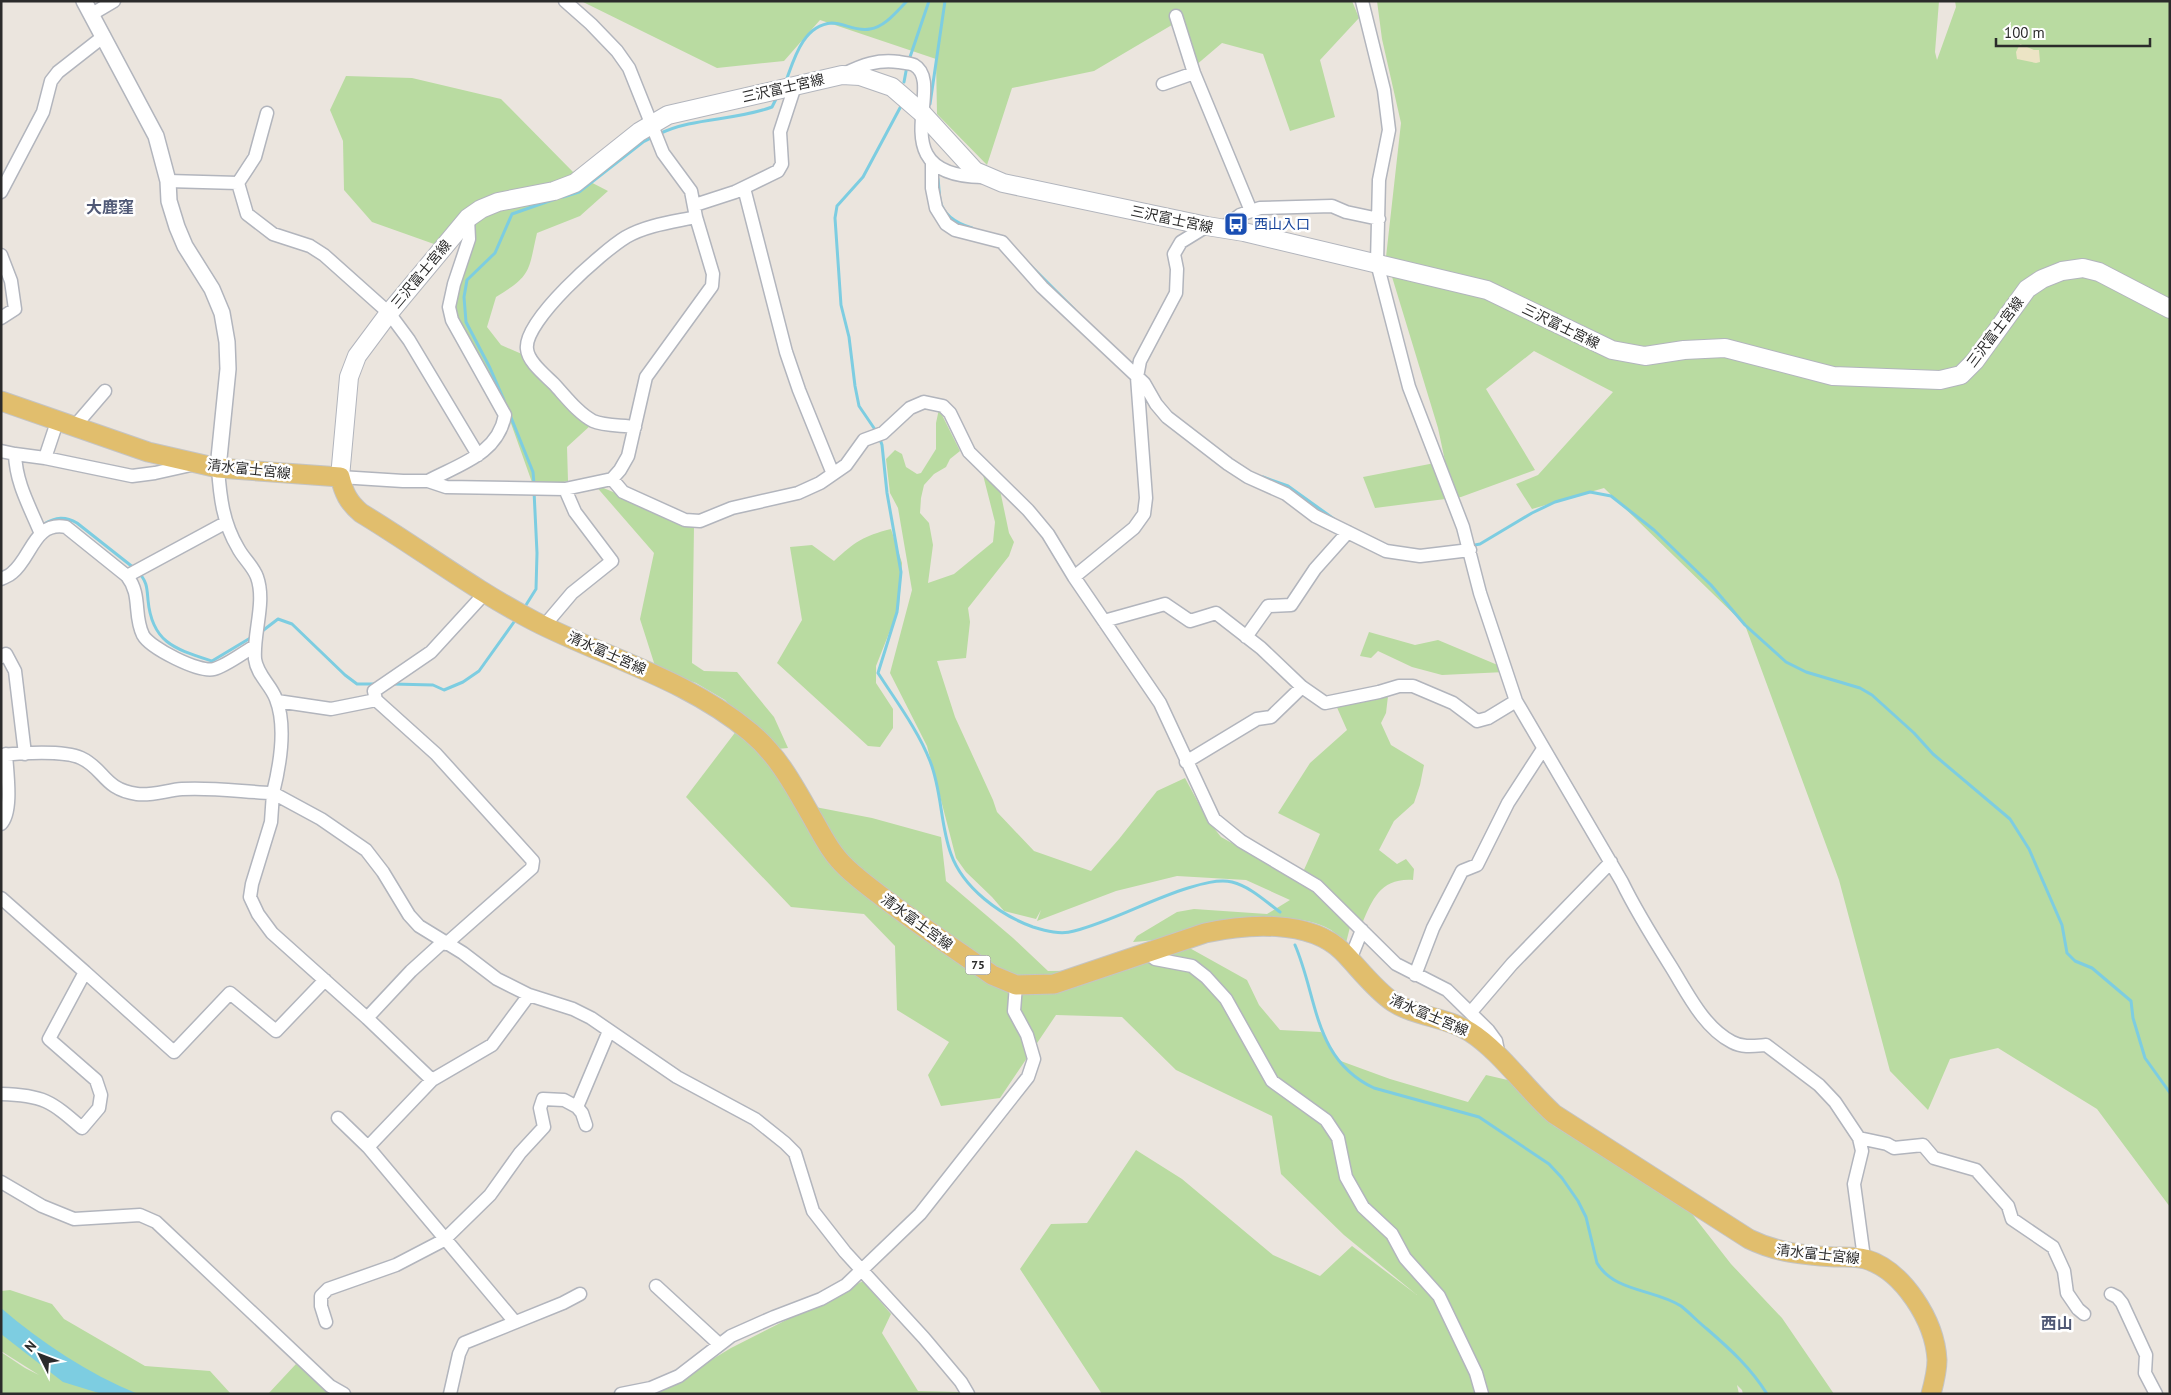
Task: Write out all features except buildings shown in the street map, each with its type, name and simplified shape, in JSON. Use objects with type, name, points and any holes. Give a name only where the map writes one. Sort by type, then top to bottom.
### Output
[{"type":"main road","name":"三沢富士宮線","points":[[340,477],[349,377],[358,356],[389,313],[468,218],[481,209],[498,202],[554,191],[575,182],[653,131],[668,115],[842,75],[860,76],[892,86],[922,113],[975,171],[1003,184],[1214,228],[1244,232],[1487,290],[1612,350],[1645,356],[1684,350],[1725,348],[1833,376],[1940,380],[1961,375],[1975,361],[2028,289],[2042,280],[2062,272],[2083,268],[2099,272],[2170,310]]},
{"type":"main road","name":"清水富士宮線","points":[[1,401],[148,452],[218,468],[340,477],[344,494],[351,505],[484,593],[544,626],[636,665],[679,686],[731,717],[752,734],[786,772],[829,847],[855,876],[902,912],[992,975],[1016,986],[1054,984],[1222,930],[1279,927],[1306,930],[1322,937],[1340,950],[1378,991],[1395,1003],[1419,1013],[1456,1024],[1485,1043],[1535,1097],[1554,1114],[1749,1239],[1768,1248],[1797,1254],[1864,1258],[1885,1267],[1898,1278],[1920,1307],[1930,1331],[1937,1358],[1931,1394]]},
{"type":"street","points":[[114,1],[88,8],[156,136],[168,181],[169,201],[177,227],[185,246],[212,289],[222,313],[227,342],[228,369],[218,468],[220,499],[225,523],[238,548],[256,575],[260,590],[255,646],[256,662],[263,679],[277,701],[280,719],[281,745],[270,822],[250,897],[258,914],[272,933],[367,1018],[432,1080]]},
{"type":"street","points":[[428,480],[446,487],[565,488],[612,479],[628,456],[646,378],[712,286],[713,274],[691,192],[666,159],[629,68],[617,51],[565,1]]},
{"type":"street","points":[[1362,1],[1384,90],[1389,130],[1379,180],[1379,219],[1376,238],[1377,263],[1409,387],[1468,545],[1480,593],[1516,701],[1611,862],[1635,909],[1701,1014],[1723,1036],[1734,1043],[1745,1047],[1766,1045],[1819,1085],[1835,1102],[1859,1138],[1862,1151],[1854,1184],[1864,1258]]},
{"type":"street","points":[[1176,16],[1194,73],[1251,211]]},
{"type":"street","points":[[1,192],[43,112],[51,81],[58,72],[104,36]]},
{"type":"street","points":[[842,75],[864,64],[877,62],[901,62],[914,65],[922,74],[924,92],[922,143],[925,153],[932,162],[953,172],[970,177],[986,177]]},
{"type":"street","points":[[1163,84],[1194,73]]},
{"type":"street","points":[[634,427],[594,422],[580,412],[535,364],[526,349],[528,338],[554,299],[613,246],[627,237],[695,211],[778,171],[782,164],[780,132],[787,87]]},
{"type":"street","points":[[267,113],[255,157],[238,183],[246,214],[273,234],[310,246],[389,313],[409,340],[478,456]]},
{"type":"street","points":[[932,162],[932,188],[936,208],[946,224],[955,230],[1002,242],[1042,287],[1144,383],[1156,404],[1167,417],[1228,464],[1248,477],[1286,494],[1315,516],[1374,545],[1404,555],[1431,556],[1468,545]]},
{"type":"street","points":[[168,181],[238,183]]},
{"type":"street","points":[[744,188],[786,352],[799,390],[833,474]]},
{"type":"street","points":[[1074,577],[1134,528],[1144,514],[1146,498],[1137,377],[1140,361],[1176,293],[1177,269],[1174,254],[1181,242],[1260,208],[1332,206],[1346,212],[1379,219]]},
{"type":"street","points":[[340,477],[403,481],[428,480],[478,456],[492,445],[502,429],[505,414],[452,320],[449,307],[454,284],[469,239],[468,218]]},
{"type":"street","points":[[1,255],[12,281],[16,309],[1,318]]},
{"type":"street","points":[[44,458],[66,425],[104,391]]},
{"type":"street","points":[[612,479],[623,492],[685,520],[700,521],[732,508],[798,493],[820,483],[846,465],[857,447],[864,440],[883,433],[910,408],[924,402],[943,406],[950,413],[969,452],[1028,510],[1048,534],[1074,577],[1160,703],[1214,819],[1241,841],[1317,886],[1396,964],[1447,990],[1471,1012],[1496,1041],[1500,1059]]},
{"type":"street","points":[[1,450],[132,476],[198,463]]},
{"type":"street","points":[[15,454],[15,470],[21,490],[39,530]]},
{"type":"street","points":[[544,626],[572,593],[612,562],[575,512],[565,488]]},
{"type":"street","points":[[127,576],[225,523]]},
{"type":"street","points":[[1,579],[12,573],[39,530],[57,525],[66,527],[127,576],[136,592],[143,635],[150,644],[195,668],[214,669],[255,646]]},
{"type":"street","points":[[1246,637],[1268,606],[1291,605],[1315,569],[1348,532]]},
{"type":"street","points":[[367,1018],[411,971],[532,868],[533,861],[436,754],[376,700],[374,691],[432,652],[484,593]]},
{"type":"street","points":[[1104,621],[1165,604],[1190,621],[1216,613],[1286,671],[1302,687],[1325,703],[1399,686],[1413,686],[1453,704],[1477,721],[1488,718],[1516,701]]},
{"type":"street","points":[[1,656],[6,654],[15,671],[24,754]]},
{"type":"street","points":[[1186,762],[1257,719],[1271,717],[1302,687]]},
{"type":"street","points":[[277,701],[331,709],[376,700]]},
{"type":"street","points":[[1415,975],[1433,928],[1462,872],[1477,865],[1508,803],[1543,749]]},
{"type":"street","points":[[1,824],[5,821],[8,807],[4,755],[46,753],[80,757],[92,765],[110,784],[121,790],[139,794],[184,789],[273,793],[321,820],[366,850],[383,872],[409,915],[419,926],[463,953],[497,979],[529,995],[573,1009],[677,1077],[755,1119],[785,1143],[795,1154],[814,1211],[861,1270],[924,1338],[961,1382],[968,1394]]},
{"type":"street","points":[[1471,1012],[1512,964],[1611,862]]},
{"type":"street","points":[[1,898],[174,1052],[230,993],[276,1031],[325,980]]},
{"type":"street","points":[[1350,960],[1362,930]]},
{"type":"street","points":[[1146,953],[1155,959],[1192,966],[1206,977],[1226,999],[1272,1081],[1326,1120],[1338,1138],[1346,1176],[1363,1207],[1392,1234],[1405,1258],[1439,1296],[1476,1373],[1482,1394]]},
{"type":"street","points":[[1,1094],[41,1098],[54,1104],[82,1128],[99,1108],[101,1095],[96,1080],[49,1039],[85,972]]},
{"type":"street","points":[[621,1394],[651,1388],[679,1376],[719,1344],[774,1317],[821,1299],[846,1285],[920,1214],[1028,1077],[1034,1059],[1028,1035],[1014,1011],[1016,986]]},
{"type":"street","points":[[368,1147],[432,1080],[492,1045],[529,995]]},
{"type":"street","points":[[577,1107],[609,1031]]},
{"type":"street","points":[[326,1322],[321,1306],[321,1296],[328,1289],[396,1265],[444,1240],[490,1195],[520,1153],[544,1126],[540,1108],[543,1099],[564,1100],[577,1107],[582,1113],[586,1126]]},
{"type":"street","points":[[338,1118],[368,1147],[444,1240],[515,1322]]},
{"type":"street","points":[[1859,1138],[1887,1144],[1894,1148],[1923,1145],[1934,1158],[1976,1170],[2008,1206],[2012,1219],[2053,1247],[2064,1271],[2067,1294],[2084,1314]]},
{"type":"street","points":[[1,1182],[42,1206],[74,1219],[140,1215],[156,1222],[330,1386],[344,1394]]},
{"type":"street","points":[[656,1286],[719,1344]]},
{"type":"street","points":[[450,1394],[459,1354],[464,1343],[563,1303],[580,1294]]},
{"type":"street","points":[[2111,1294],[2122,1303],[2146,1355],[2145,1373],[2156,1394]]},
{"type":"green space","points":[[581,1],[1352,1],[1359,18],[1320,60],[1335,117],[1290,131],[1263,54],[1222,43],[1195,66],[1182,19],[1094,71],[1012,88],[987,165],[937,114],[936,59],[820,20],[784,61],[717,68]]},
{"type":"green space","points":[[1377,1],[1939,1],[1935,52],[1937,60],[1956,7],[1955,1],[2170,1],[2170,1207],[2097,1109],[1998,1048],[1950,1059],[1928,1110],[1890,1071],[1839,880],[1745,625],[1604,488],[1532,509],[1516,484],[1538,475],[1613,392],[1534,351],[1486,389],[1535,470],[1461,497],[1375,508],[1363,477],[1445,461],[1438,428],[1386,257],[1401,123],[1382,39]]},
{"type":"green space","points":[[346,76],[412,78],[501,99],[575,174],[608,191],[580,216],[537,233],[527,271],[508,290],[496,297],[487,327],[501,345],[531,358],[591,425],[567,447],[568,481],[534,488],[508,415],[452,320],[469,234],[465,222],[434,244],[372,222],[344,190],[343,141],[330,110]]},
{"type":"green space","points":[[939,409],[960,451],[950,459],[946,467],[934,474],[924,485],[920,513],[929,523],[933,545],[928,583],[954,574],[993,542],[995,522],[982,471],[1000,490],[1009,533],[1014,542],[1009,556],[968,608],[970,622],[966,658],[937,661],[955,717],[997,812],[1034,851],[1091,871],[1157,791],[1185,778],[1207,819],[1221,837],[1302,882],[1335,907],[1350,927],[1346,943],[1331,930],[1311,922],[1288,919],[1235,924],[1155,940],[1133,942],[1137,936],[1177,912],[1194,909],[1267,914],[1290,900],[1246,880],[1177,876],[1116,891],[1037,921],[1041,910],[1036,919],[1004,911],[966,872],[956,858],[927,746],[890,673],[912,590],[898,508],[890,493],[886,459],[895,450],[902,454],[906,467],[917,474],[921,473],[936,449],[936,423]]},
{"type":"green space","points":[[594,484],[694,526],[692,663],[704,671],[737,672],[774,717],[788,748],[777,749],[748,726],[725,700],[696,683],[656,669],[640,619],[654,553]]},
{"type":"green space","points":[[891,529],[902,563],[899,608],[876,666],[876,683],[893,709],[893,728],[880,747],[868,746],[777,663],[802,620],[790,547],[812,545],[834,561],[860,540]]},
{"type":"green space","points":[[1369,632],[1415,645],[1438,640],[1500,666],[1505,672],[1442,675],[1412,667],[1378,651],[1371,658],[1360,656]]},
{"type":"green space","points":[[1388,696],[1386,713],[1381,723],[1391,745],[1424,765],[1414,803],[1394,821],[1379,850],[1397,864],[1406,859],[1414,869],[1413,880],[1393,882],[1380,891],[1370,906],[1362,924],[1319,880],[1303,872],[1320,834],[1278,813],[1310,763],[1347,730],[1335,703]]},
{"type":"green space","points":[[737,730],[805,805],[872,818],[941,837],[946,881],[1013,938],[1048,971],[1128,970],[1186,946],[1247,980],[1259,1005],[1280,1030],[1321,1032],[1338,1060],[1390,1079],[1468,1102],[1486,1075],[1512,1081],[1554,1126],[1688,1209],[1731,1264],[1782,1318],[1834,1394],[1743,1394],[1737,1385],[1739,1394],[1102,1394],[1020,1269],[1051,1224],[1087,1223],[1136,1150],[1182,1179],[1273,1255],[1320,1276],[1352,1246],[1417,1295],[1344,1235],[1281,1174],[1272,1116],[1176,1070],[1122,1017],[1056,1015],[1000,1098],[941,1106],[928,1075],[949,1042],[897,1010],[895,946],[864,914],[791,907],[686,797]]},
{"type":"green space","points":[[863,1281],[891,1314],[882,1333],[918,1391],[959,1392],[960,1394],[655,1394],[731,1348]]},
{"type":"green space","points":[[10,1290],[52,1304],[64,1319],[145,1366],[210,1371],[231,1394],[1,1394],[1,1352],[39,1375],[1,1351],[1,1291]]},
{"type":"green space","points":[[296,1364],[332,1394],[268,1394]]},
{"type":"sand","points":[[2020,44],[2034,50],[2039,50],[2040,62],[2036,63],[2017,59],[2016,52]]},
{"type":"water","points":[[1,1308],[49,1345],[83,1367],[138,1394],[102,1394],[63,1382],[1,1334]]},
{"type":"waterway","points":[[786,81],[801,44],[814,30],[822,25],[832,23],[865,30],[875,28],[890,18],[907,1]]},
{"type":"waterway","points":[[909,60],[929,1]]},
{"type":"waterway","points":[[930,104],[945,1]]},
{"type":"waterway","points":[[904,82],[907,66]]},
{"type":"waterway","points":[[659,134],[686,125],[744,115],[772,107],[777,97]]},
{"type":"waterway","points":[[876,431],[859,406],[855,386],[849,337],[841,305],[835,218],[837,206],[863,177],[901,106]]},
{"type":"waterway","points":[[563,197],[579,192],[643,142],[653,137]]},
{"type":"waterway","points":[[938,179],[940,200],[944,211],[957,222],[972,228]]},
{"type":"waterway","points":[[504,400],[466,322],[464,297],[467,280],[495,253],[512,214],[555,199]]},
{"type":"waterway","points":[[1029,264],[1074,309]]},
{"type":"waterway","points":[[510,415],[533,472],[534,484]]},
{"type":"waterway","points":[[880,439],[887,493],[901,572],[897,612],[878,673],[925,749],[937,784],[947,843],[964,878],[984,899],[996,908],[1020,922],[1053,932],[1064,933],[1088,927],[1174,893],[1198,885],[1215,882],[1227,881],[1239,884],[1258,895],[1280,912]]},
{"type":"waterway","points":[[1263,477],[1288,486],[1334,519]]},
{"type":"waterway","points":[[526,605],[536,589],[537,553],[534,491]]},
{"type":"waterway","points":[[1470,546],[1480,544],[1532,513],[1555,502],[1590,492],[1611,496],[1654,530],[1711,585],[1745,625],[1786,662],[1806,672],[1860,688],[1872,695],[1914,733],[1933,754],[2010,819],[2029,849],[2062,925],[2067,953],[2075,961],[2092,968],[2131,1001],[2133,1018],[2145,1058],[2170,1093]]},
{"type":"waterway","points":[[44,524],[60,518],[73,521],[134,568]]},
{"type":"waterway","points":[[138,572],[146,585],[150,614],[154,626],[160,635],[177,648],[212,661],[252,637]]},
{"type":"waterway","points":[[261,632],[278,619],[292,624],[345,675],[357,684],[377,684]]},
{"type":"waterway","points":[[393,684],[433,685],[444,690],[463,682],[479,671],[514,622]]},
{"type":"waterway","points":[[1295,945],[1320,1026],[1328,1044],[1339,1061],[1354,1076],[1374,1088],[1479,1117],[1549,1164],[1562,1178],[1578,1201],[1586,1217],[1597,1263],[1604,1272],[1624,1285],[1670,1300],[1681,1306],[1740,1359],[1767,1394]]},
{"type":"place","name":"西山入口","points":[[1236,224]]},
{"type":"district","name":"大鹿窪","points":[[110,207]]},
{"type":"district","name":"西山","points":[[2057,1323]]}]
